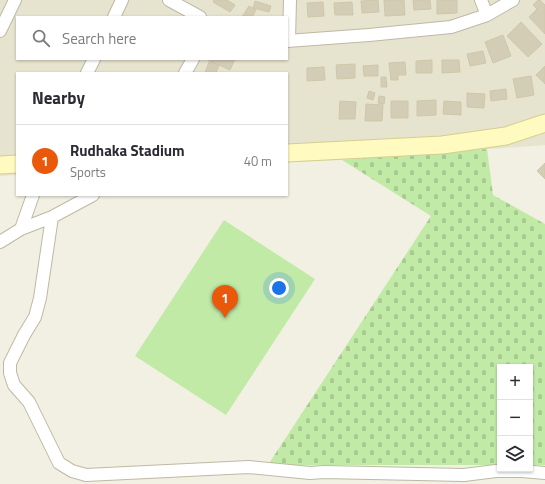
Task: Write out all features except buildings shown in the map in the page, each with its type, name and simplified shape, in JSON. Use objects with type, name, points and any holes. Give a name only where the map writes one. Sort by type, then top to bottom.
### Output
[{"type":"street","points":[[0,31],[15,0]]},
{"type":"street","points":[[114,16],[122,0]]},
{"type":"street","points":[[168,0],[198,16]]},
{"type":"street","points":[[290,0],[288,41],[451,27],[488,15],[513,0]]},
{"type":"street","points":[[480,0],[488,15]]},
{"type":"street","points":[[88,72],[94,60]]},
{"type":"street","points":[[186,72],[192,60]]},
{"type":"street","points":[[288,153],[442,145],[506,136],[545,123]]},
{"type":"street","points":[[0,165],[16,164]]},
{"type":"street","points":[[21,229],[33,196]]},
{"type":"street","points":[[0,242],[21,229],[52,217],[91,196]]},
{"type":"street","points":[[52,217],[40,298],[35,317],[10,363],[10,373],[14,385],[29,402],[59,463],[72,471],[86,475],[249,467],[310,473],[464,475],[496,471],[545,473]]},
{"type":"shaded area","points":[[0,0],[545,0],[545,145],[342,160],[288,162],[288,72],[16,72],[16,175],[0,176]]},
{"type":"green space","points":[[487,149],[493,195],[545,224],[545,465],[533,465],[533,364],[497,364],[497,465],[268,465],[431,216],[342,160]]},
{"type":"green space","points":[[224,220],[315,279],[226,415],[135,356]]},
{"type":"place","name":"Rudhaka Stadium","points":[[225,318]]}]
